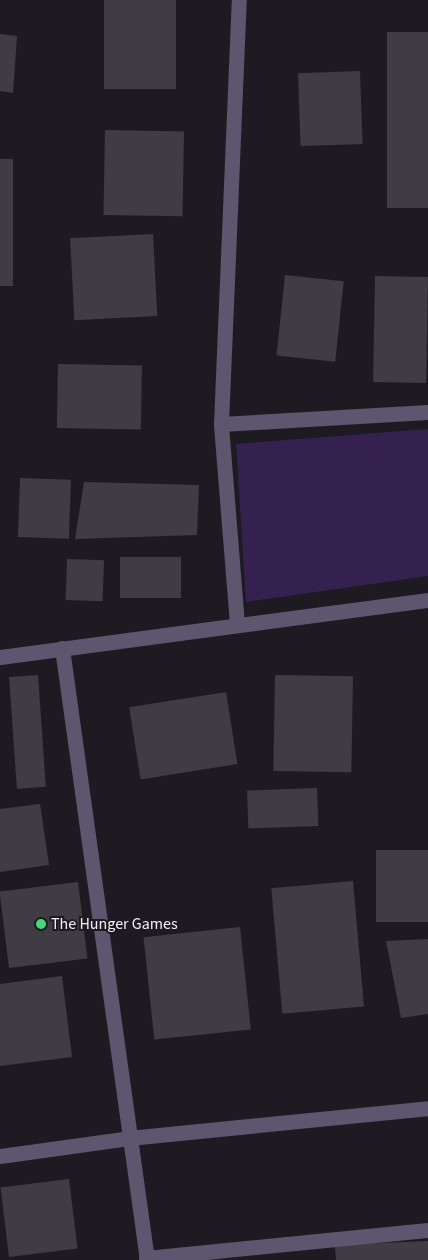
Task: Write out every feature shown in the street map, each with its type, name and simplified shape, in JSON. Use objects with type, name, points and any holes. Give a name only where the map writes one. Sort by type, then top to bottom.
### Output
[{"type":"street","points":[[237,624],[221,424],[239,0]]},
{"type":"street","points":[[221,424],[428,412]]},
{"type":"street","points":[[0,657],[428,600]]},
{"type":"street","points":[[62,648],[146,1259],[428,1230]]},
{"type":"street","points":[[0,1156],[129,1138],[428,1108]]},
{"type":"shaded area","points":[[428,429],[428,576],[246,602],[236,444]]},
{"type":"building","points":[[104,0],[176,0],[176,89],[104,89]]},
{"type":"building","points":[[387,32],[428,32],[428,208],[387,208]]},
{"type":"building","points":[[0,34],[17,36],[13,93],[0,91]]},
{"type":"building","points":[[360,71],[363,144],[301,146],[298,73]]},
{"type":"building","points":[[105,130],[184,131],[183,216],[104,215]]},
{"type":"building","points":[[0,159],[13,159],[13,286],[0,286]]},
{"type":"building","points":[[153,234],[157,316],[74,320],[70,238]]},
{"type":"building","points":[[285,275],[344,281],[335,362],[277,356]]},
{"type":"building","points":[[375,276],[428,277],[426,383],[373,382]]},
{"type":"building","points":[[58,364],[142,365],[141,429],[57,428]]},
{"type":"building","points":[[20,478],[71,480],[69,539],[18,537]]},
{"type":"building","points":[[84,482],[199,485],[197,535],[75,539]]},
{"type":"building","points":[[120,557],[181,557],[181,598],[120,598]]},
{"type":"building","points":[[67,559],[104,560],[103,601],[66,600]]},
{"type":"building","points":[[38,675],[46,787],[17,789],[9,677]]},
{"type":"building","points":[[275,675],[353,676],[351,772],[273,771]]},
{"type":"building","points":[[226,692],[237,764],[141,779],[129,707]]},
{"type":"building","points":[[317,788],[318,826],[248,828],[247,790]]},
{"type":"building","points":[[40,804],[49,865],[0,872],[0,809]]},
{"type":"building","points":[[376,850],[428,850],[428,922],[376,922]]},
{"type":"building","points":[[353,881],[364,1007],[282,1014],[271,888]]},
{"type":"building","name":"The Hunger Games","points":[[78,882],[87,958],[9,968],[0,892]]},
{"type":"building","points":[[240,927],[251,1029],[154,1040],[144,937]]},
{"type":"building","points":[[428,939],[428,1014],[401,1018],[386,941]]},
{"type":"building","points":[[62,976],[72,1057],[0,1066],[0,984]]},
{"type":"building","points":[[69,1179],[78,1248],[9,1257],[1,1187]]},
{"type":"building","points":[[428,1241],[428,1260],[336,1260],[335,1245]]},
{"type":"place","name":"The Hunger Games","points":[[41,924]]}]
